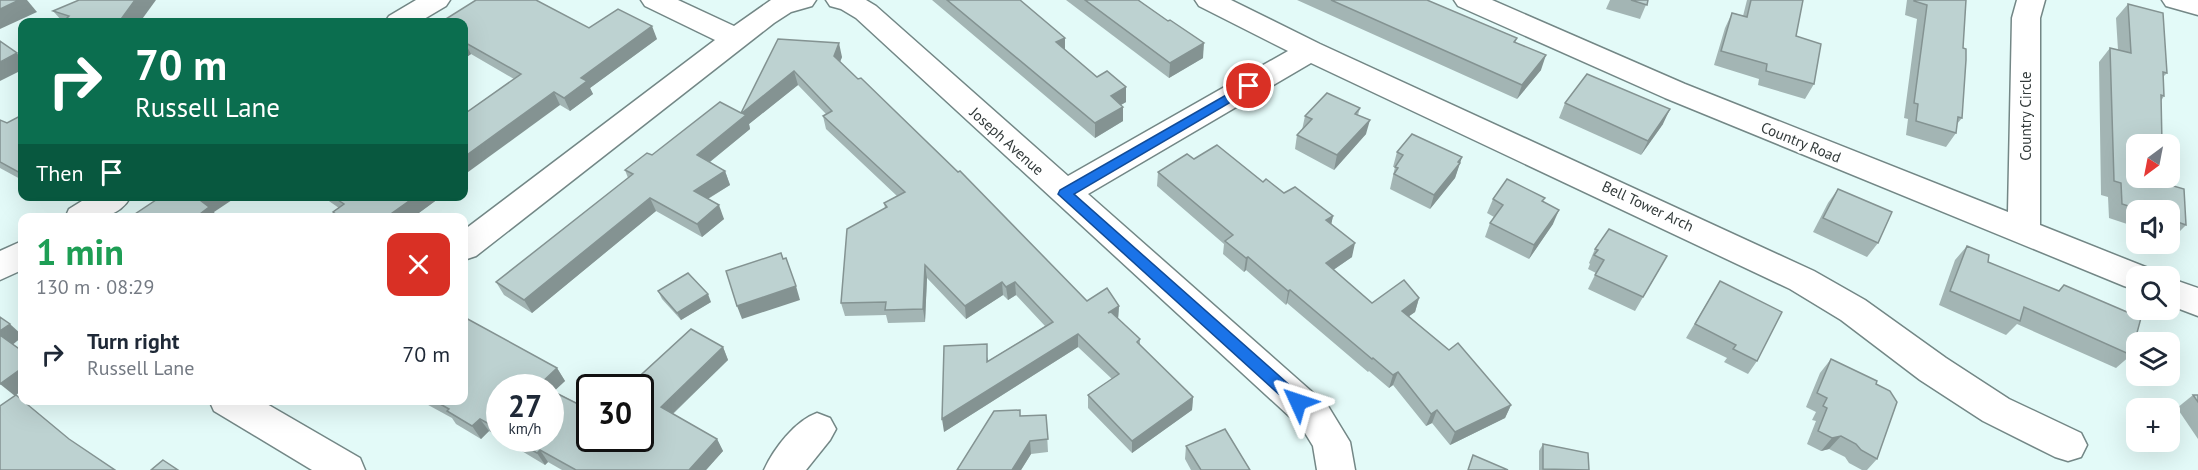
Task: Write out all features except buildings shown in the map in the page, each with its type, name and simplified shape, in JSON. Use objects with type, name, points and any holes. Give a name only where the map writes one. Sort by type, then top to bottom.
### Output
[{"type":"street","points":[[406,18],[436,0]]},
{"type":"street","points":[[656,0],[737,39]]},
{"type":"street","points":[[468,244],[781,6],[802,0]]},
{"type":"street","name":"Joseph Avenue","points":[[840,0],[851,3],[866,12],[1064,194],[1315,417],[1331,442],[1336,470]]},
{"type":"street","name":"Bell Tower Arch","points":[[1209,0],[1310,51],[1802,280],[1853,310],[1933,369],[1996,410],[2068,446]]},
{"type":"street","name":"Country Road","points":[[1468,0],[1675,91],[2126,273]]},
{"type":"street","name":"Country Circle","points":[[2024,232],[2026,18],[2031,0]]},
{"type":"street","points":[[2176,0],[2198,6]]},
{"type":"street","points":[[1064,194],[1310,51]]},
{"type":"street","points":[[89,213],[107,201]]},
{"type":"street","points":[[2180,295],[2198,302]]},
{"type":"street","points":[[247,405],[346,470]]},
{"type":"street","points":[[783,470],[817,429]]},
{"type":"route","points":[[1249,86],[1064,194],[1298,402]]}]
